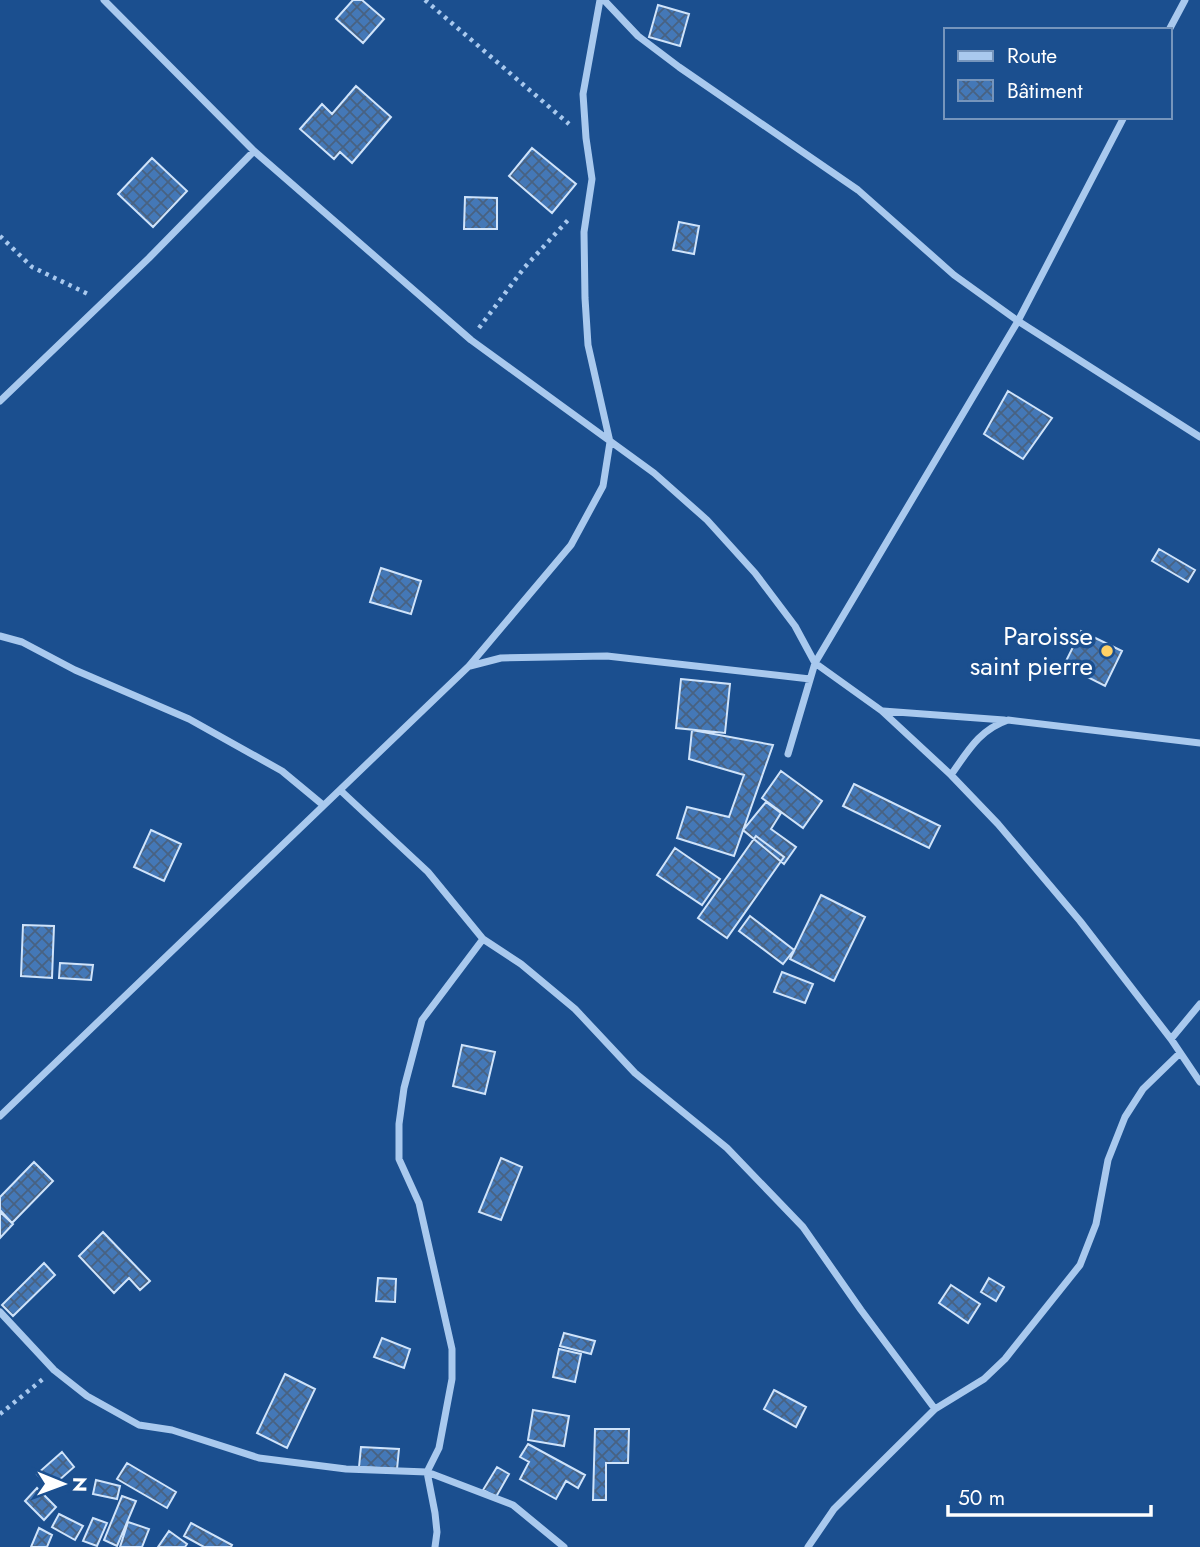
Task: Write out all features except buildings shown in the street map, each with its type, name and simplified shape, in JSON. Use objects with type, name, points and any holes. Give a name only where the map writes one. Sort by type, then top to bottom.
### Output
[{"type":"street","points":[[104,0],[254,151],[471,340],[654,473],[707,520],[755,573],[795,626],[815,663],[882,711],[951,775],[998,824],[1080,921],[1171,1039],[1200,1082]]},
{"type":"street","points":[[0,1116],[470,666],[571,545],[603,486],[610,442],[588,345],[584,298],[584,232],[593,179],[586,138],[583,94],[602,0]]},
{"type":"street","points":[[602,0],[638,36],[679,67],[858,190],[954,275],[1018,321],[1200,437]]},
{"type":"street","points":[[1170,28],[1185,0]]},
{"type":"street","points":[[788,754],[815,663],[1018,321],[1123,119]]},
{"type":"street","points":[[0,401],[105,301],[254,151]]},
{"type":"street","points":[[0,636],[22,642],[75,670],[189,719],[282,771],[323,805]]},
{"type":"street","points":[[470,666],[501,658],[607,656],[810,679]]},
{"type":"street","points":[[882,711],[1008,720],[1200,743]]},
{"type":"street","points":[[951,775],[977,739],[992,726],[1008,720]]},
{"type":"street","points":[[340,790],[428,872],[483,939],[521,964],[575,1009],[635,1073],[727,1148],[803,1227],[935,1409]]},
{"type":"street","points":[[435,1547],[435,1513],[427,1472],[439,1448],[452,1379],[452,1349],[419,1203],[399,1160],[399,1124],[404,1088],[422,1020],[483,939]]},
{"type":"street","points":[[1171,1039],[1200,1004]]},
{"type":"street","points":[[808,1547],[834,1509],[935,1409],[984,1379],[1005,1359],[1080,1265],[1097,1224],[1108,1160],[1125,1117],[1143,1089],[1180,1053]]},
{"type":"street","points":[[0,1312],[54,1370],[87,1396],[139,1425],[172,1430],[260,1458],[346,1469],[427,1472],[513,1505],[564,1547]]},
{"type":"path","points":[[425,0],[586,138]]},
{"type":"path","points":[[471,340],[524,268],[590,196]]},
{"type":"path","points":[[0,236],[32,267],[105,301]]},
{"type":"path","points":[[0,1414],[54,1370]]},
{"type":"place","name":"Paroisse saint pierre","points":[[1107,651]]}]
